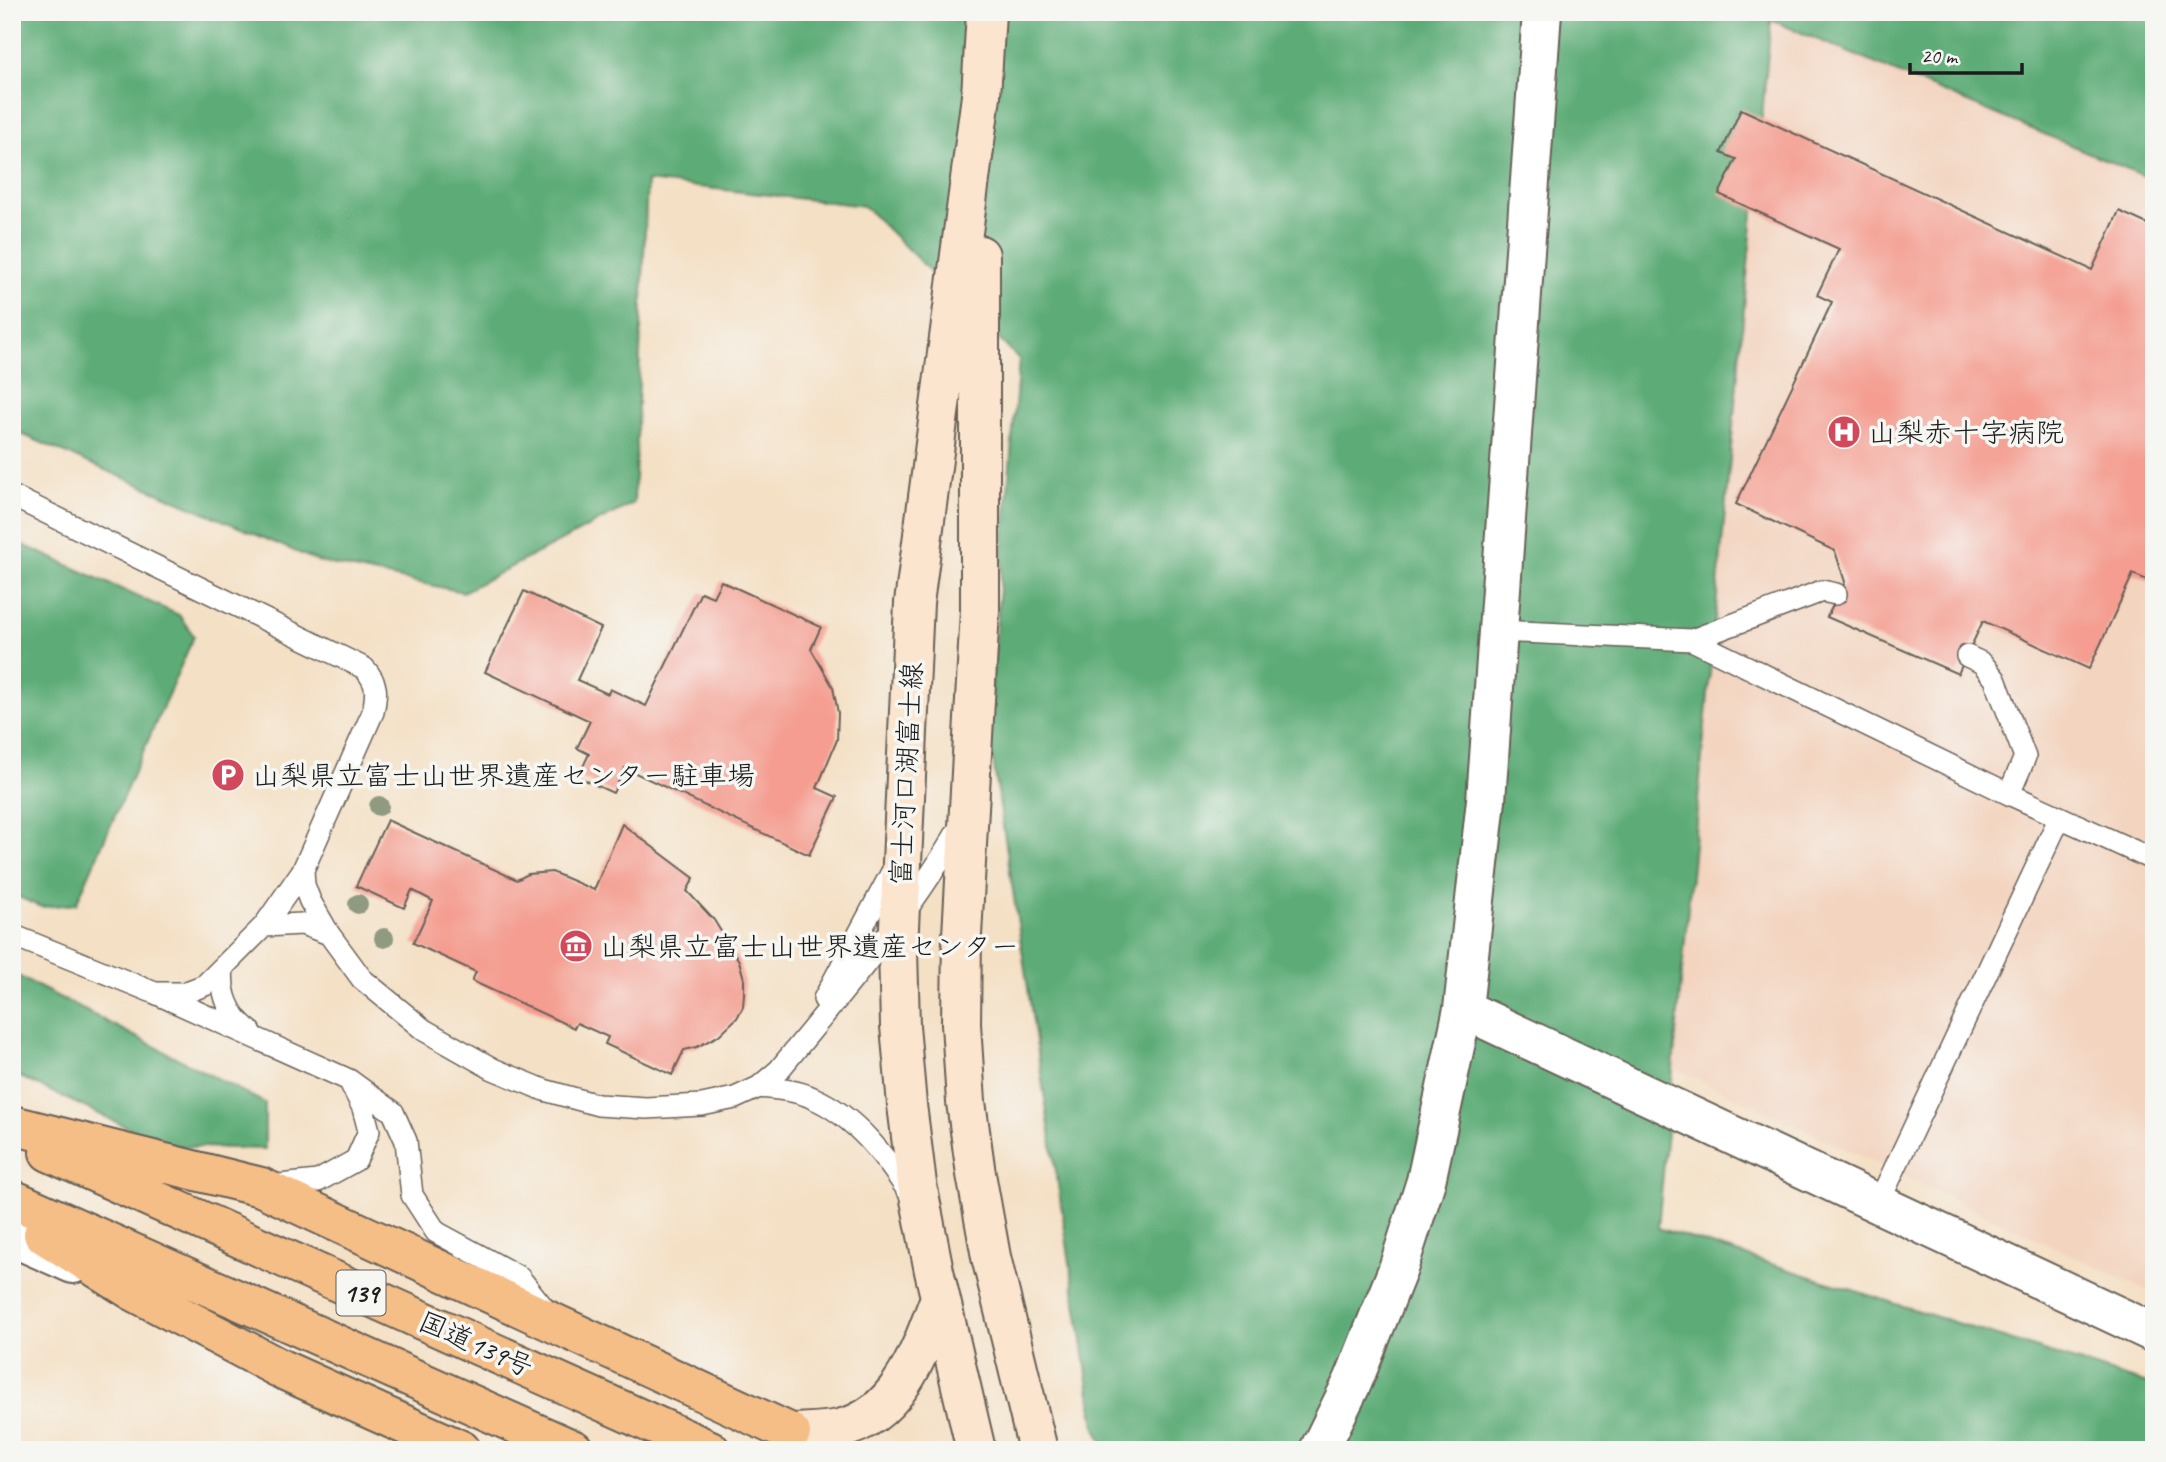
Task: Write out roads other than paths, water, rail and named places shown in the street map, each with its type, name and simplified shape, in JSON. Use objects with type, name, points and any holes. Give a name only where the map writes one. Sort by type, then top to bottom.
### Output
[{"type":"highway","points":[[12,1125],[261,1187],[791,1433]]},
{"type":"highway","name":"国道139号","points":[[12,1136],[710,1450]]},
{"type":"highway","name":"国道139号","points":[[12,1199],[574,1450]]},
{"type":"highway","points":[[12,1215],[133,1291],[281,1369],[461,1450]]},
{"type":"main road","name":"富士河口湖富士線","points":[[986,12],[981,96],[980,610],[961,935],[961,1012],[966,1102],[976,1174],[991,1257],[1038,1450]]},
{"type":"main road","name":"富士河口湖富士線","points":[[976,1450],[940,1298],[923,1214],[909,1119],[900,1026],[899,921],[914,603],[981,96]]},
{"type":"main road","points":[[791,1433],[841,1429],[870,1417],[897,1390],[917,1359],[940,1298]]},
{"type":"main road","points":[[791,1433],[826,1450]]},
{"type":"street","points":[[1319,1450],[1353,1381],[1398,1269],[1426,1181],[1463,1009],[1486,800],[1542,12]]},
{"type":"street","points":[[1463,1009],[2154,1333]]},
{"type":"street","points":[[12,1237],[133,1291]]},
{"type":"lane","points":[[12,496],[364,668],[374,678],[377,692],[373,712],[303,870],[264,926],[205,985],[184,993],[155,993]]},
{"type":"lane","points":[[1692,640],[1822,590],[1836,594]]},
{"type":"lane","points":[[1498,631],[1692,640],[2009,794],[2154,860]]},
{"type":"lane","points":[[1967,656],[1982,663],[1995,679],[2025,757],[2009,794]]},
{"type":"lane","points":[[303,870],[304,885],[310,901],[329,934],[362,979],[424,1030],[494,1069],[544,1090],[598,1105],[646,1108],[702,1105],[735,1098],[759,1087],[779,1070],[899,921],[941,861],[967,814]]},
{"type":"lane","points":[[1878,1203],[2060,817]]},
{"type":"lane","points":[[798,1047],[902,853]]},
{"type":"lane","points":[[264,926],[302,924],[329,934]]},
{"type":"lane","points":[[12,935],[155,993],[349,1080],[393,1112],[406,1141],[412,1195],[436,1231],[519,1277],[557,1325]]},
{"type":"lane","points":[[223,967],[221,987],[230,1010],[246,1029],[273,1047]]},
{"type":"lane","points":[[261,1187],[318,1181],[356,1160],[369,1130],[363,1108],[349,1080]]},
{"type":"lane","points":[[759,1087],[813,1097],[854,1123],[893,1168],[923,1214]]},
{"type":"place","name":"山梨赤十字病院","points":[[1844,432]]},
{"type":"place","name":"山梨県立富士山世界遺産センター駐車場","points":[[228,775]]},
{"type":"place","name":"山梨県立富士山世界遺産センター","points":[[576,946]]}]
